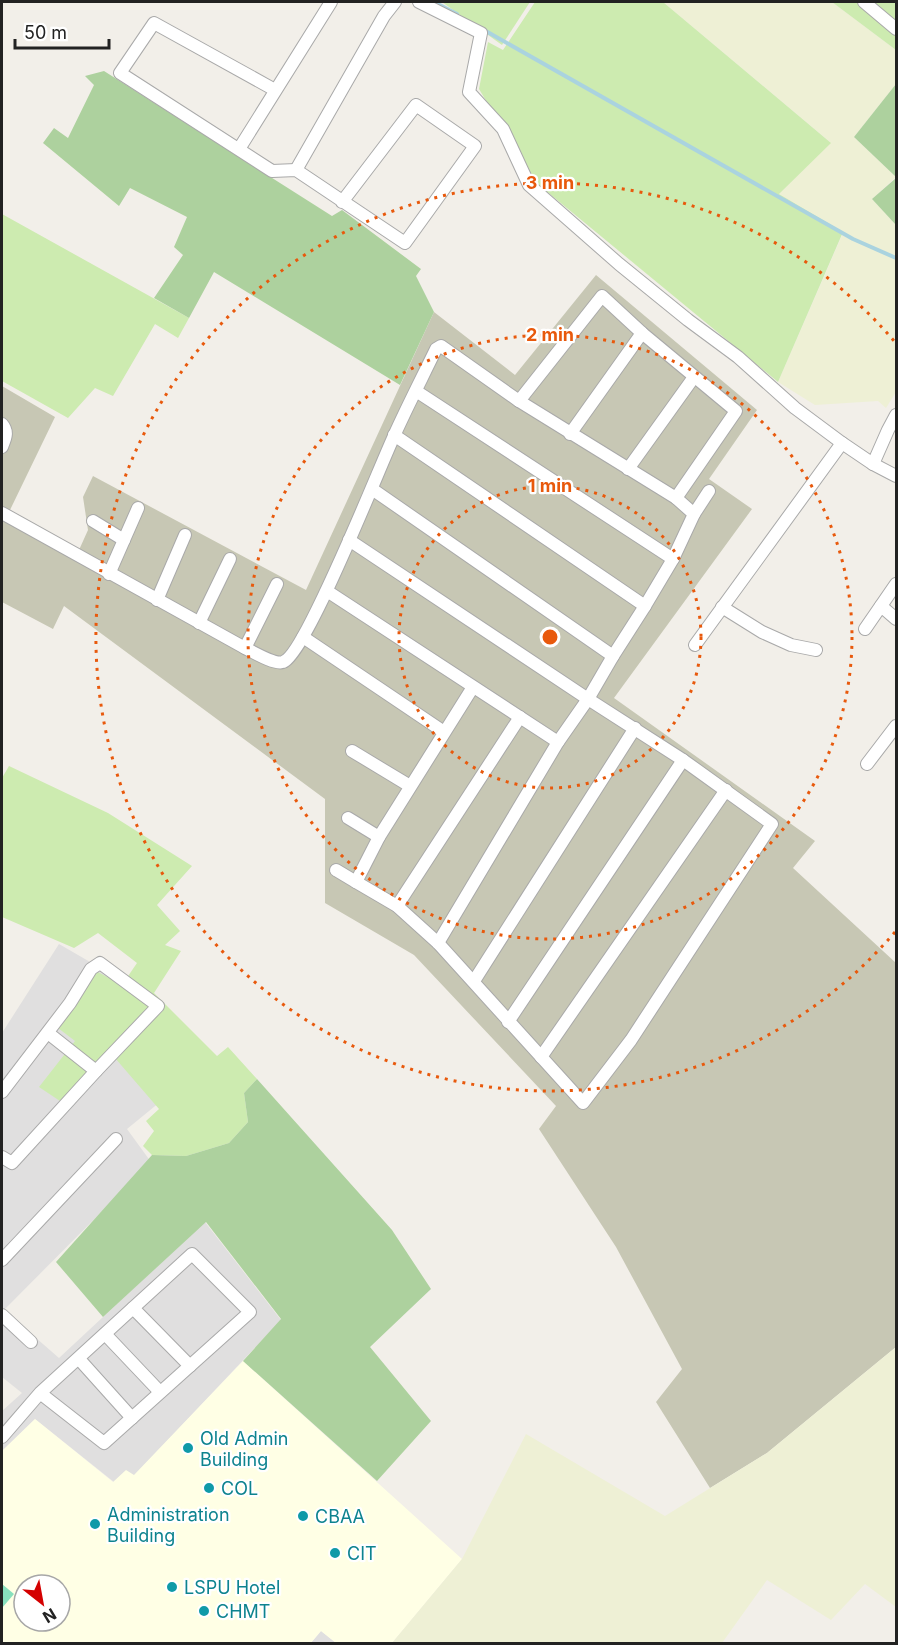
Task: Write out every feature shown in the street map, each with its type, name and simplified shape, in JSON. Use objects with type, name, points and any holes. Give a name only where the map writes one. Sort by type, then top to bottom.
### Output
[{"type":"street","points":[[239,149],[331,2]]},
{"type":"street","points":[[296,170],[384,16],[395,2]]},
{"type":"street","points":[[419,2],[481,33],[469,92],[503,129],[529,185],[688,320],[738,357],[795,408],[873,464],[897,476]]},
{"type":"street","points":[[864,2],[896,27]]},
{"type":"street","points":[[275,90],[154,23],[120,73],[272,171],[296,170],[342,202],[405,243],[475,146],[416,105],[342,202]]},
{"type":"street","points":[[519,401],[602,296],[642,333],[736,411],[676,498]]},
{"type":"street","points":[[570,434],[642,333]]},
{"type":"street","points":[[2,513],[245,648],[278,663],[285,662],[303,637],[327,591],[394,435],[436,349],[441,346],[570,434],[676,498],[694,514]]},
{"type":"street","points":[[628,470],[694,377]]},
{"type":"street","points":[[416,391],[673,559]]},
{"type":"street","points":[[873,464],[897,415]]},
{"type":"street","points":[[2,424],[6,430],[2,447]]},
{"type":"street","points":[[394,435],[645,606]]},
{"type":"street","points":[[695,645],[842,443]]},
{"type":"street","points":[[372,489],[613,656]]},
{"type":"street","points":[[438,943],[558,742],[588,699],[645,606],[673,559],[694,514],[709,491]]},
{"type":"street","points":[[109,574],[138,508]]},
{"type":"street","points":[[93,521],[124,540]]},
{"type":"street","points":[[157,600],[185,535]]},
{"type":"street","points":[[336,870],[397,906],[438,943],[583,1103],[631,1040],[772,825],[683,760],[349,540]]},
{"type":"street","points":[[199,623],[230,559]]},
{"type":"street","points":[[245,648],[277,584]]},
{"type":"street","points":[[865,629],[897,584]]},
{"type":"street","points":[[327,591],[558,742]]},
{"type":"street","points":[[881,606],[897,619]]},
{"type":"street","points":[[722,607],[762,632],[791,645],[816,650]]},
{"type":"street","points":[[303,637],[444,732]]},
{"type":"street","points":[[356,882],[379,837],[473,687]]},
{"type":"street","points":[[397,906],[520,717]]},
{"type":"street","points":[[867,764],[897,726]]},
{"type":"street","points":[[474,981],[635,728]]},
{"type":"street","points":[[352,751],[410,786]]},
{"type":"street","points":[[508,1022],[683,760]]},
{"type":"street","points":[[542,1057],[726,790]]},
{"type":"street","points":[[348,818],[379,837]]},
{"type":"street","points":[[2,1092],[70,1003],[91,969],[100,963],[158,1006],[12,1163],[2,1157]]},
{"type":"street","points":[[48,1033],[96,1071]]},
{"type":"street","points":[[2,1260],[116,1139]]},
{"type":"street","points":[[2,1437],[40,1393],[192,1254],[250,1312],[104,1443],[40,1393]]},
{"type":"street","points":[[133,1308],[190,1366]]},
{"type":"street","points":[[2,1315],[31,1342]]},
{"type":"street","points":[[105,1334],[160,1392]]},
{"type":"street","points":[[79,1359],[132,1418]]},
{"type":"shaded area","points":[[663,2],[832,2],[896,50],[896,84],[854,137],[896,177],[872,199],[896,225],[896,392],[886,408],[878,401],[815,405],[778,382],[843,233],[779,194],[830,142]]},
{"type":"shaded area","points":[[596,275],[757,410],[709,479],[752,509],[614,698],[815,841],[793,868],[896,963],[896,1347],[767,1453],[710,1488],[656,1402],[682,1369],[616,1247],[539,1129],[556,1106],[414,955],[325,903],[325,799],[64,606],[53,629],[2,602],[2,386],[55,417],[10,510],[79,550],[88,530],[83,497],[93,476],[306,590],[434,312],[515,375]]},
{"type":"shaded area","points":[[59,944],[161,1003],[160,1102],[127,1129],[151,1162],[4,1310],[59,1358],[205,1222],[281,1320],[134,1476],[114,1482],[35,1419],[2,1451],[2,1411],[22,1393],[2,1377],[2,1033]]},
{"type":"shaded area","points":[[896,1347],[896,1607],[865,1584],[831,1620],[767,1580],[722,1643],[392,1643],[462,1559],[526,1434],[665,1516],[767,1453]]},
{"type":"shaded area","points":[[243,1361],[462,1559],[392,1643],[336,1643],[321,1631],[310,1644],[2,1644],[2,1451],[35,1419],[113,1482],[126,1470],[134,1475]]},
{"type":"shaded area","points":[[321,1631],[336,1643],[310,1644]]},
{"type":"green space","points":[[442,2],[530,2],[502,45]]},
{"type":"green space","points":[[535,2],[663,2],[831,143],[779,194],[843,232],[778,382],[534,181],[479,89],[488,42],[503,50]]},
{"type":"green space","points":[[832,2],[896,2],[896,50]]},
{"type":"green space","points":[[104,71],[332,216],[342,210],[421,269],[416,276],[434,312],[400,385],[214,272],[189,318],[154,298],[183,255],[174,247],[187,217],[130,188],[119,206],[43,143],[54,128],[68,138],[94,85],[85,76]]},
{"type":"green space","points":[[896,84],[896,177],[854,137]]},
{"type":"green space","points":[[896,178],[896,225],[872,199]]},
{"type":"green space","points":[[2,214],[189,318],[178,338],[155,324],[113,396],[95,388],[68,418],[2,381]]},
{"type":"green space","points":[[9,766],[108,813],[192,866],[157,905],[180,931],[165,945],[181,951],[154,993],[217,1056],[228,1047],[257,1079],[244,1093],[248,1122],[229,1143],[186,1156],[152,1155],[143,1146],[154,1131],[146,1121],[159,1109],[115,1058],[60,1101],[39,1087],[75,1041],[58,1028],[96,971],[122,985],[137,963],[98,933],[74,948],[2,917],[2,778]]},
{"type":"green space","points":[[257,1079],[392,1230],[431,1289],[370,1347],[431,1421],[377,1481],[243,1361],[281,1319],[206,1222],[103,1317],[56,1262],[152,1155],[186,1156],[229,1143],[248,1122],[244,1093]]},
{"type":"green space","points":[[2,1584],[12,1592],[12,1596],[2,1608]]},
{"type":"waterway","points":[[434,2],[457,14]]},
{"type":"waterway","points":[[484,30],[853,239],[896,258]]},
{"type":"place","name":"Old Admin Building","points":[[188,1448]]},
{"type":"place","name":"COL","points":[[209,1488]]},
{"type":"place","name":"CBAA","points":[[303,1516]]},
{"type":"place","name":"Administration Building","points":[[95,1524]]},
{"type":"place","name":"CIT","points":[[335,1553]]},
{"type":"place","name":"LSPU Hotel","points":[[172,1587]]},
{"type":"place","name":"CHMT","points":[[204,1611]]}]
